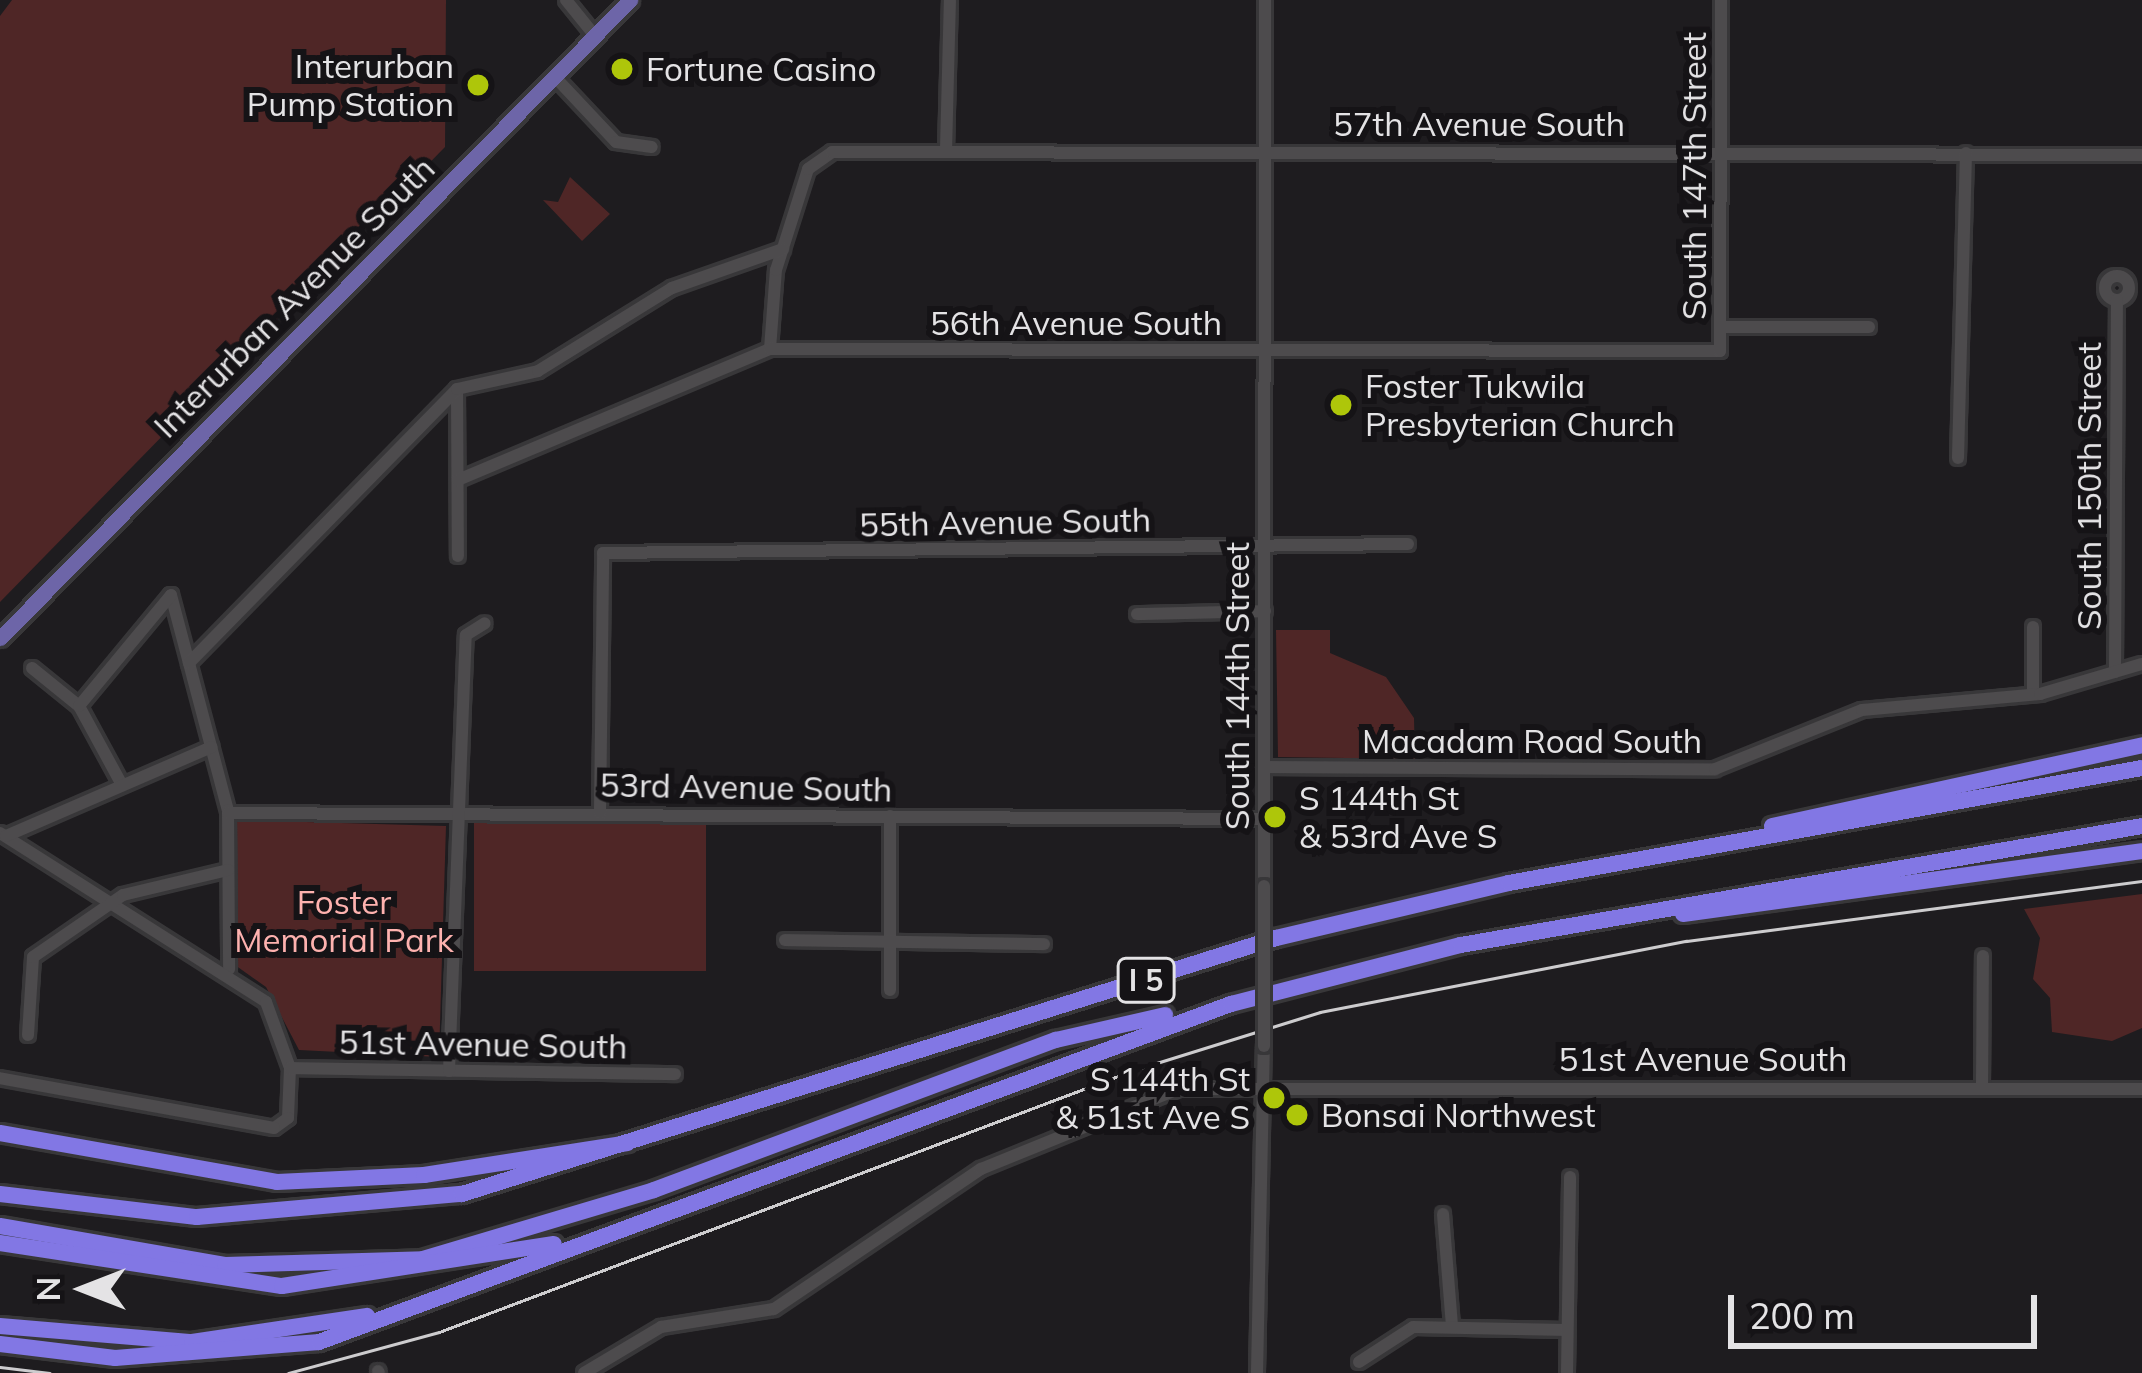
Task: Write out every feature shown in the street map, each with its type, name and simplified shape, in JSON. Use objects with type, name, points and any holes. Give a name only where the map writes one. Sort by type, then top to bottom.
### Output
[{"type":"highway","points":[[1661,854],[2142,745]]},
{"type":"highway","name":"I 5","points":[[0,1194],[197,1217],[338,1212],[525,1180],[1276,938],[1661,854],[2142,768]]},
{"type":"highway","name":"I 5","points":[[0,1226],[225,1265],[423,1259],[654,1190],[1056,1040],[1598,920],[2142,826]]},
{"type":"highway","points":[[1598,920],[2142,851]]},
{"type":"highway","name":"I 5","points":[[0,1326],[107,1342],[242,1340],[429,1299],[1231,1004]]},
{"type":"highway","points":[[0,1133],[277,1182],[424,1175],[641,1143]]},
{"type":"highway","points":[[0,1243],[282,1286],[416,1274],[521,1246],[573,1243]]},
{"type":"highway","points":[[0,1344],[115,1358],[258,1353],[319,1342],[429,1299]]},
{"type":"main road","name":"Interurban Avenue South","points":[[0,638],[630,0]]},
{"type":"street","points":[[566,0],[596,36]]},
{"type":"street","points":[[946,150],[950,0]]},
{"type":"street","name":"South 144th Street","points":[[1257,1373],[1264,1046],[1265,0]]},
{"type":"street","name":"South 147th Street","points":[[1720,351],[1721,0]]},
{"type":"street","points":[[555,77],[616,142],[652,147]]},
{"type":"street","name":"57th Avenue South","points":[[783,249],[818,157],[946,150],[2142,155]]},
{"type":"street","points":[[1958,458],[1966,153]]},
{"type":"street","points":[[189,663],[457,389],[538,370],[672,288],[783,249],[770,349]]},
{"type":"street","name":"South 150th Street","points":[[2116,672],[2117,300]]},
{"type":"street","points":[[1720,326],[1869,326]]},
{"type":"street","name":"56th Avenue South","points":[[458,480],[770,349],[1720,351]]},
{"type":"street","points":[[457,389],[458,556]]},
{"type":"street","name":"55th Avenue South","points":[[600,813],[603,553],[1408,544]]},
{"type":"street","points":[[79,706],[171,595],[228,813],[230,969]]},
{"type":"street","points":[[1137,614],[1265,611]]},
{"type":"street","points":[[449,1070],[469,630],[485,623]]},
{"type":"street","points":[[2033,626],[2033,694]]},
{"type":"street","name":"Macadam Road South","points":[[1264,767],[1714,769],[1862,710],[2033,694],[2142,664]]},
{"type":"street","points":[[32,668],[79,706],[121,783]]},
{"type":"street","points":[[3,834],[212,747]]},
{"type":"street","name":"53rd Avenue South","points":[[228,813],[1264,819]]},
{"type":"street","points":[[890,816],[890,990]]},
{"type":"street","points":[[0,1078],[283,1127],[290,1068],[266,1002],[230,969],[3,834]]},
{"type":"street","points":[[28,1035],[33,957],[111,901],[228,870]]},
{"type":"street","points":[[785,940],[1044,944]]},
{"type":"street","points":[[1982,1088],[1983,956]]},
{"type":"street","name":"51st Avenue South","points":[[290,1068],[675,1073]]},
{"type":"street","points":[[584,1373],[661,1327],[774,1309],[953,1185],[1099,1116],[1178,1089],[1263,1083]]},
{"type":"street","name":"51st Avenue South","points":[[1263,1083],[2142,1089]]},
{"type":"street","points":[[1567,1373],[1570,1177]]},
{"type":"street","points":[[1443,1214],[1452,1327]]},
{"type":"street","points":[[1359,1362],[1404,1329],[1568,1330]]},
{"type":"green space","points":[[12,0],[446,0],[445,147],[0,602],[0,16]]},
{"type":"green space","points":[[570,177],[610,214],[582,241],[543,200],[558,202]]},
{"type":"green space","points":[[1276,630],[1330,630],[1330,653],[1386,677],[1414,718],[1415,759],[1278,757]]},
{"type":"green space","name":"Foster Memorial Park","points":[[237,820],[446,826],[439,1057],[299,1050],[266,987],[235,965]]},
{"type":"green space","name":"Foster Memorial Park","points":[[474,822],[706,822],[706,971],[474,971]]},
{"type":"green space","points":[[2142,894],[2142,1028],[2112,1041],[2052,1032],[2050,998],[2033,979],[2040,938],[2024,909]]},
{"type":"tram line","points":[[288,1373],[439,1332],[1134,1070],[1320,1012],[1686,941],[2142,881]]},
{"type":"tram line","points":[[0,1367],[50,1373]]},
{"type":"place","name":"Fortune Casino","points":[[622,69]]},
{"type":"place","name":"Interurban Pump Station","points":[[478,85]]},
{"type":"place","name":"Foster Tukwila Presbyterian Church","points":[[1341,405]]},
{"type":"place","name":"S 144th St & 53rd Ave S","points":[[1275,817]]},
{"type":"place","name":"S 144th St & 51st Ave S","points":[[1274,1098]]},
{"type":"place","name":"Bonsai Northwest","points":[[1297,1115]]}]
